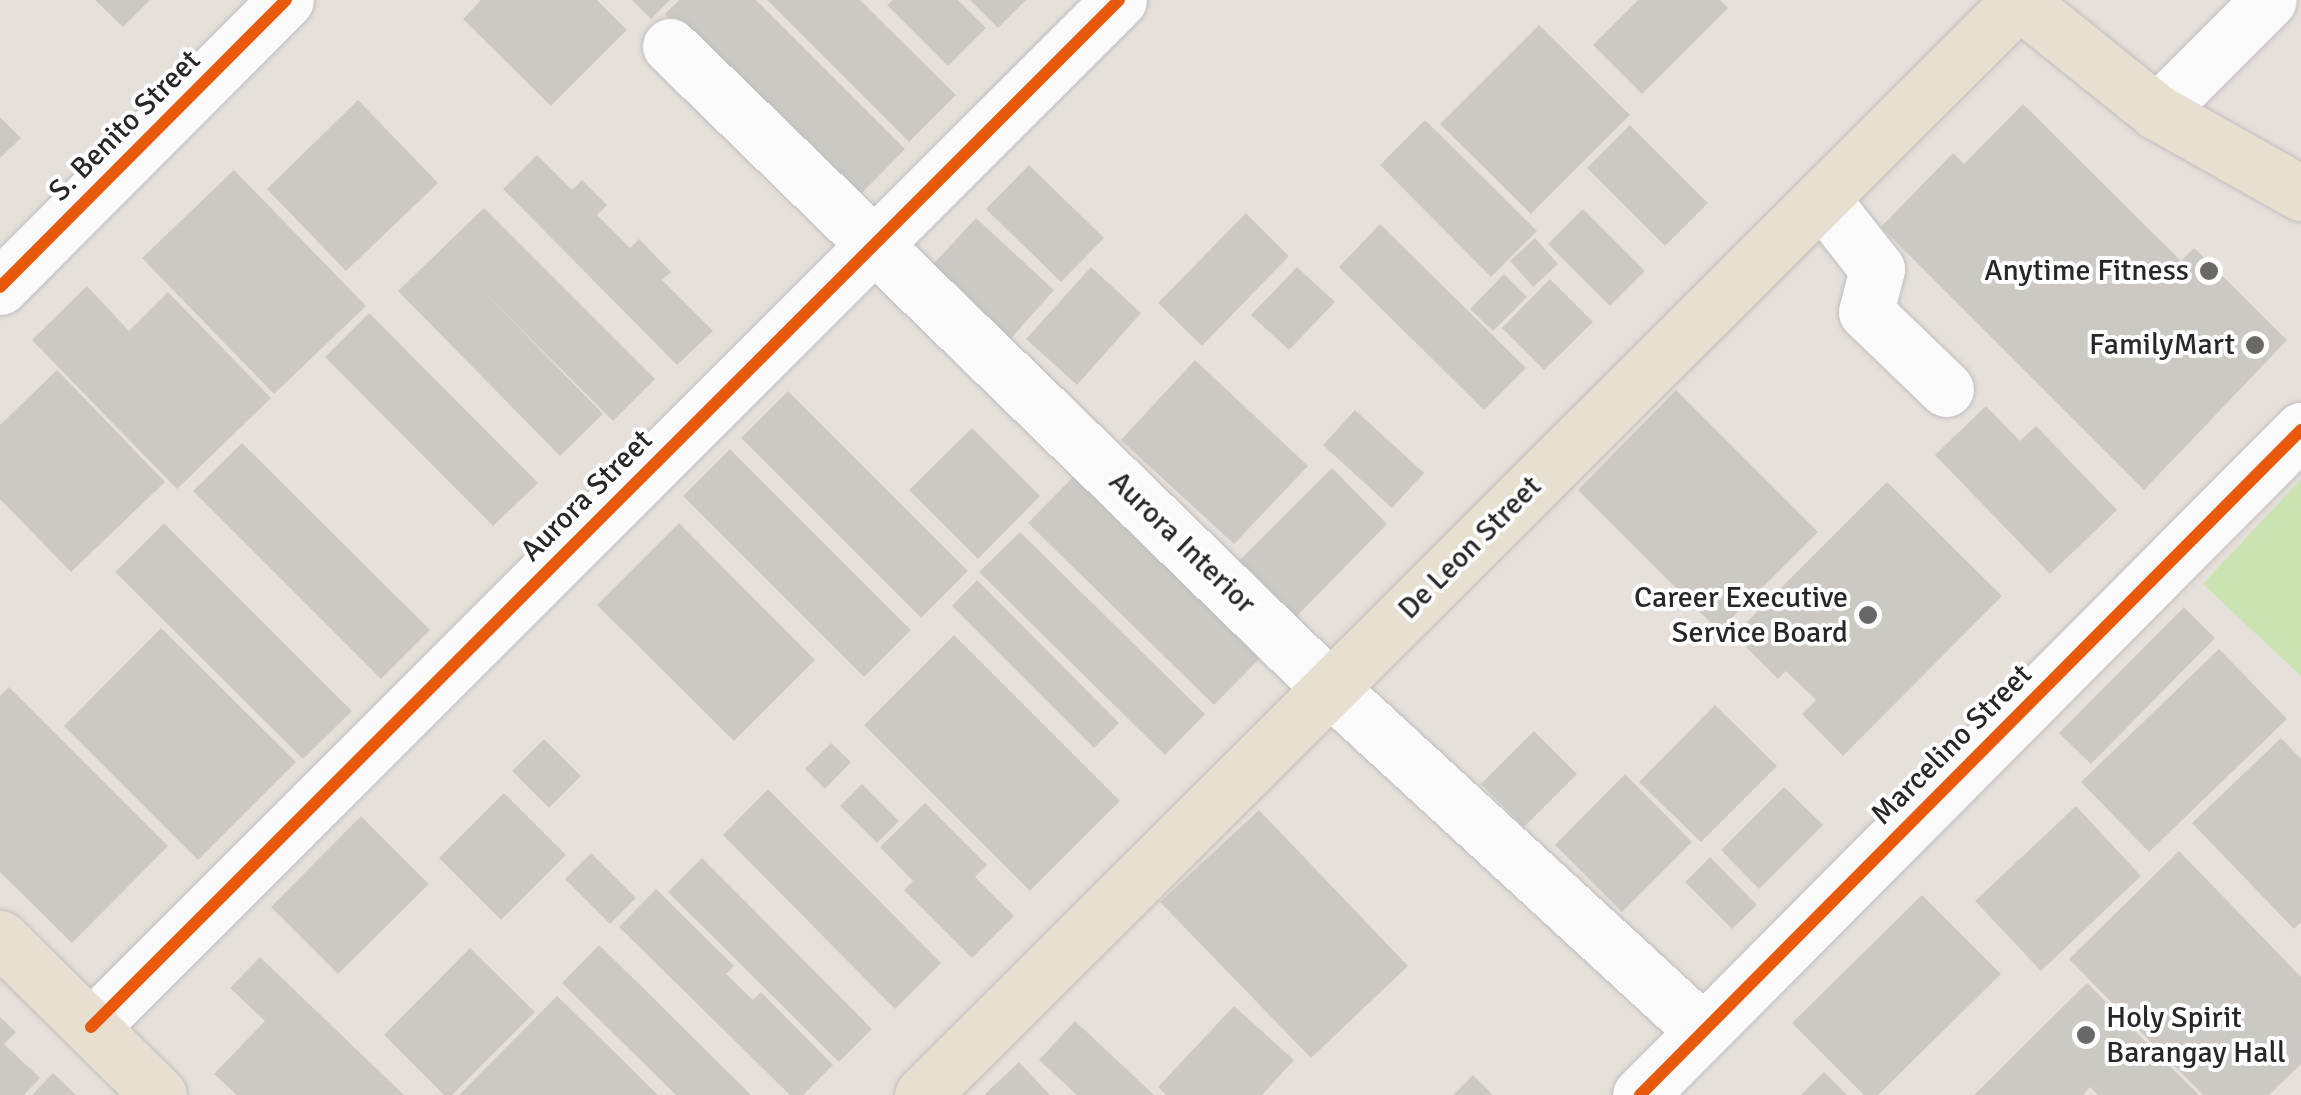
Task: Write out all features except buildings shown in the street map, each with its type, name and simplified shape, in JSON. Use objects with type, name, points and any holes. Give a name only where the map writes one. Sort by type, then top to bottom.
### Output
[{"type":"main road","points":[[2018,1],[2157,112],[2295,183]]},
{"type":"main road","name":"De Leon Street","points":[[922,1095],[2018,1]]},
{"type":"main road","points":[[0,938],[160,1095]]},
{"type":"street","name":"S. Benito Street","points":[[0,286],[286,0]]},
{"type":"street","name":"Aurora Street","points":[[91,1027],[1119,0]]},
{"type":"street","points":[[2157,112],[2269,0]]},
{"type":"street","name":"Aurora Interior","points":[[670,46],[1330,688],[1703,1030]]},
{"type":"street","points":[[1822,198],[1877,269],[1866,312],[1946,389]]},
{"type":"street","name":"Marcelino Street","points":[[1640,1095],[2301,430]]},
{"type":"green space","points":[[2301,479],[2301,676],[2203,584]]},
{"type":"cycle path","points":[[0,287],[286,0]]},
{"type":"cycle path","points":[[91,1027],[1119,0]]},
{"type":"cycle path","points":[[1640,1095],[2301,430]]},
{"type":"place","name":"Anytime Fitness","points":[[2209,271]]},
{"type":"place","name":"FamilyMart","points":[[2255,345]]},
{"type":"place","name":"Career Executive Service Board","points":[[1868,615]]},
{"type":"place","name":"Holy Spirit Barangay Hall","points":[[2086,1035]]}]
